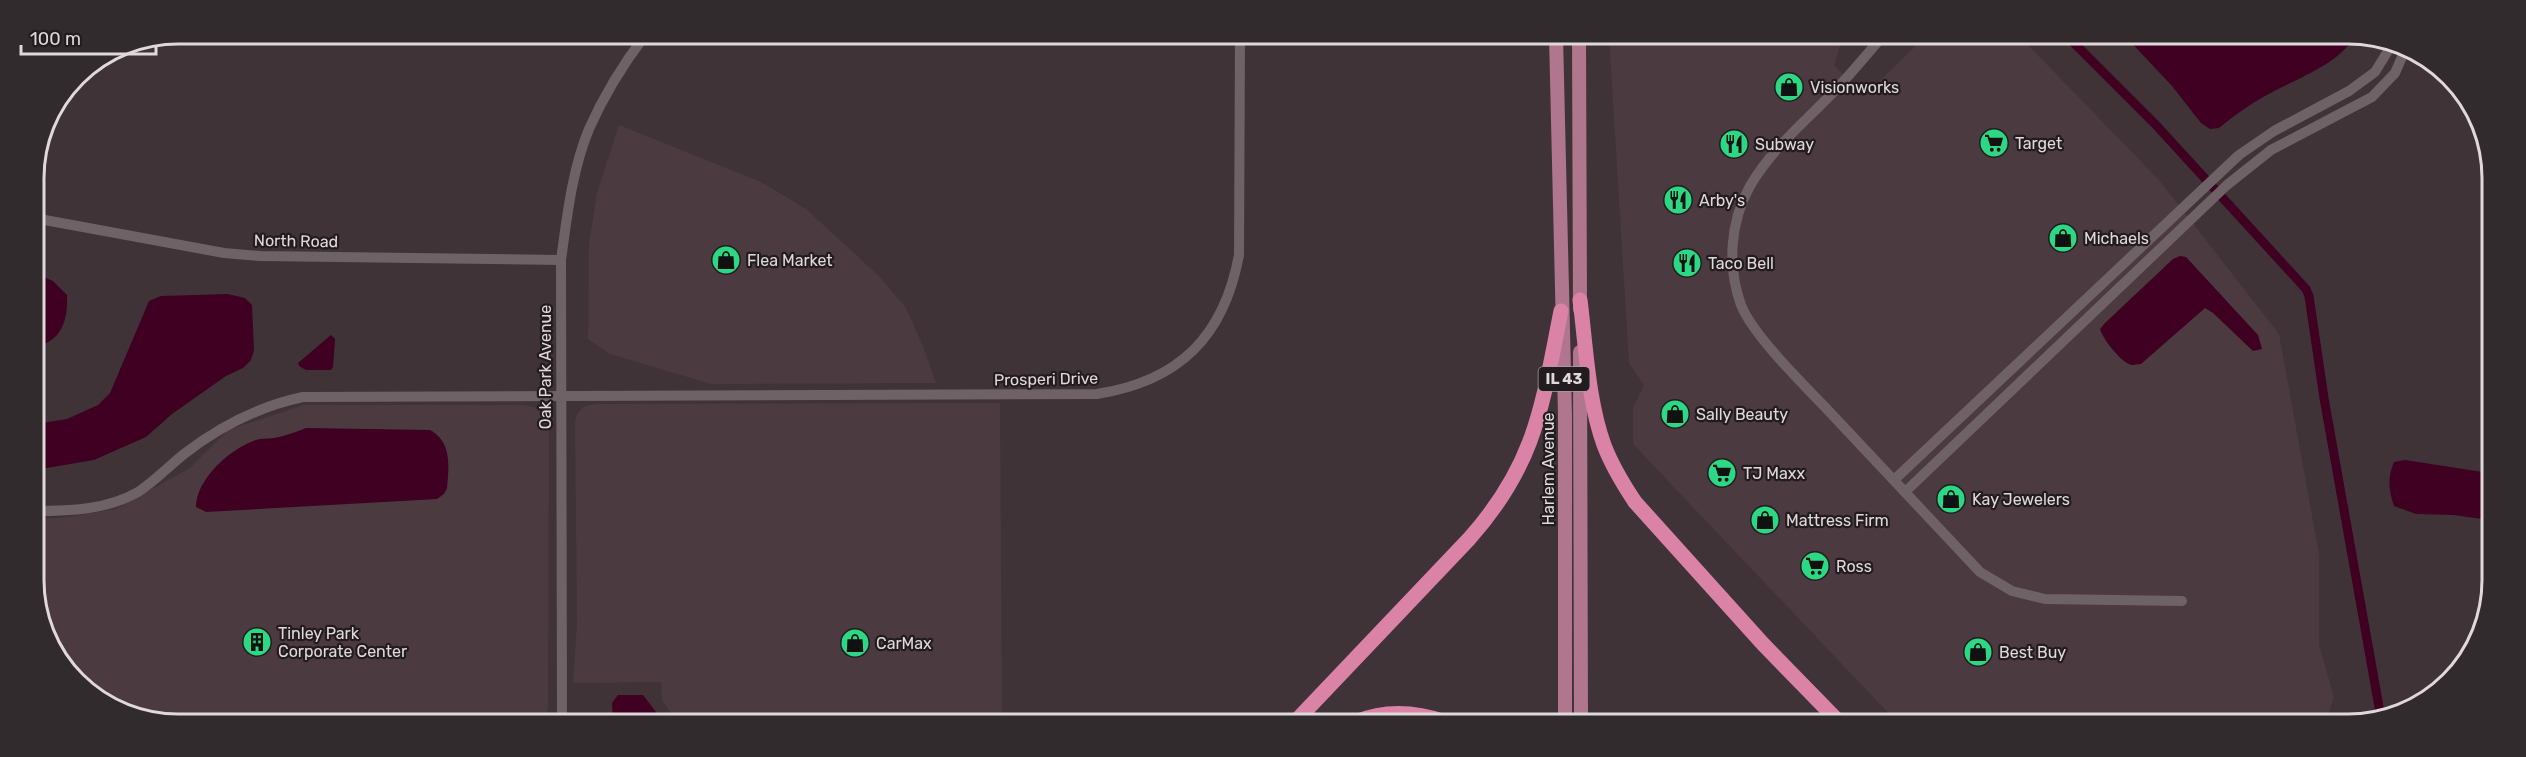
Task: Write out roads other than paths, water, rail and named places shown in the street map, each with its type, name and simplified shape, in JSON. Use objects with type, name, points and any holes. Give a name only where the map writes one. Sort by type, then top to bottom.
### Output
[{"type":"highway","points":[[1580,300],[1600,434],[1623,484],[1635,502],[1747,626],[1831,713]]},
{"type":"highway","points":[[1303,713],[1469,540],[1498,504],[1521,465],[1539,418],[1561,311]]},
{"type":"main road","name":"Harlem Avenue","points":[[1556,44],[1565,415],[1566,713]]},
{"type":"main road","name":"Harlem Avenue","points":[[1579,44],[1581,713]]},
{"type":"street","name":"Oak Park Avenue","points":[[562,714],[561,260],[570,198],[589,130],[623,64],[638,44]]},
{"type":"street","name":"Prosperi Drive","points":[[44,511],[69,511],[99,506],[137,492],[187,452],[239,419],[294,399],[325,395],[1097,394],[1124,390],[1149,381],[1172,368],[1193,351],[1212,330],[1226,306],[1234,281],[1239,255],[1240,44]]},
{"type":"street","points":[[1876,44],[1840,85],[1786,138],[1750,186],[1731,245],[1734,274],[1742,307],[1766,341],[1980,572],[2012,591],[2045,599],[2182,601]]},
{"type":"street","points":[[1894,480],[2239,155],[2274,131],[2349,91],[2375,72],[2389,50]]},
{"type":"street","points":[[1905,492],[2227,185],[2271,150],[2372,97],[2395,73],[2403,55]]},
{"type":"street","name":"North Road","points":[[44,220],[224,253],[248,255],[561,260]]},
{"type":"waterway","points":[[2075,44],[2156,125],[2306,289],[2380,710]]},
{"type":"place","name":"Visionworks","points":[[1789,87]]},
{"type":"place","name":"Target","points":[[1994,143]]},
{"type":"place","name":"Subway","points":[[1734,144]]},
{"type":"place","name":"Arby's","points":[[1678,200]]},
{"type":"place","name":"Michaels","points":[[2063,238]]},
{"type":"place","name":"Flea Market","points":[[726,260]]},
{"type":"place","name":"Taco Bell","points":[[1687,263]]},
{"type":"place","name":"Sally Beauty","points":[[1675,414]]},
{"type":"place","name":"TJ Maxx","points":[[1722,473]]},
{"type":"place","name":"Kay Jewelers","points":[[1951,499]]},
{"type":"place","name":"Mattress Firm","points":[[1765,520]]},
{"type":"place","name":"Ross","points":[[1815,566]]},
{"type":"place","name":"Tinley Park Corporate Center","points":[[257,642]]},
{"type":"place","name":"CarMax","points":[[855,643]]},
{"type":"place","name":"Best Buy","points":[[1978,652]]}]
